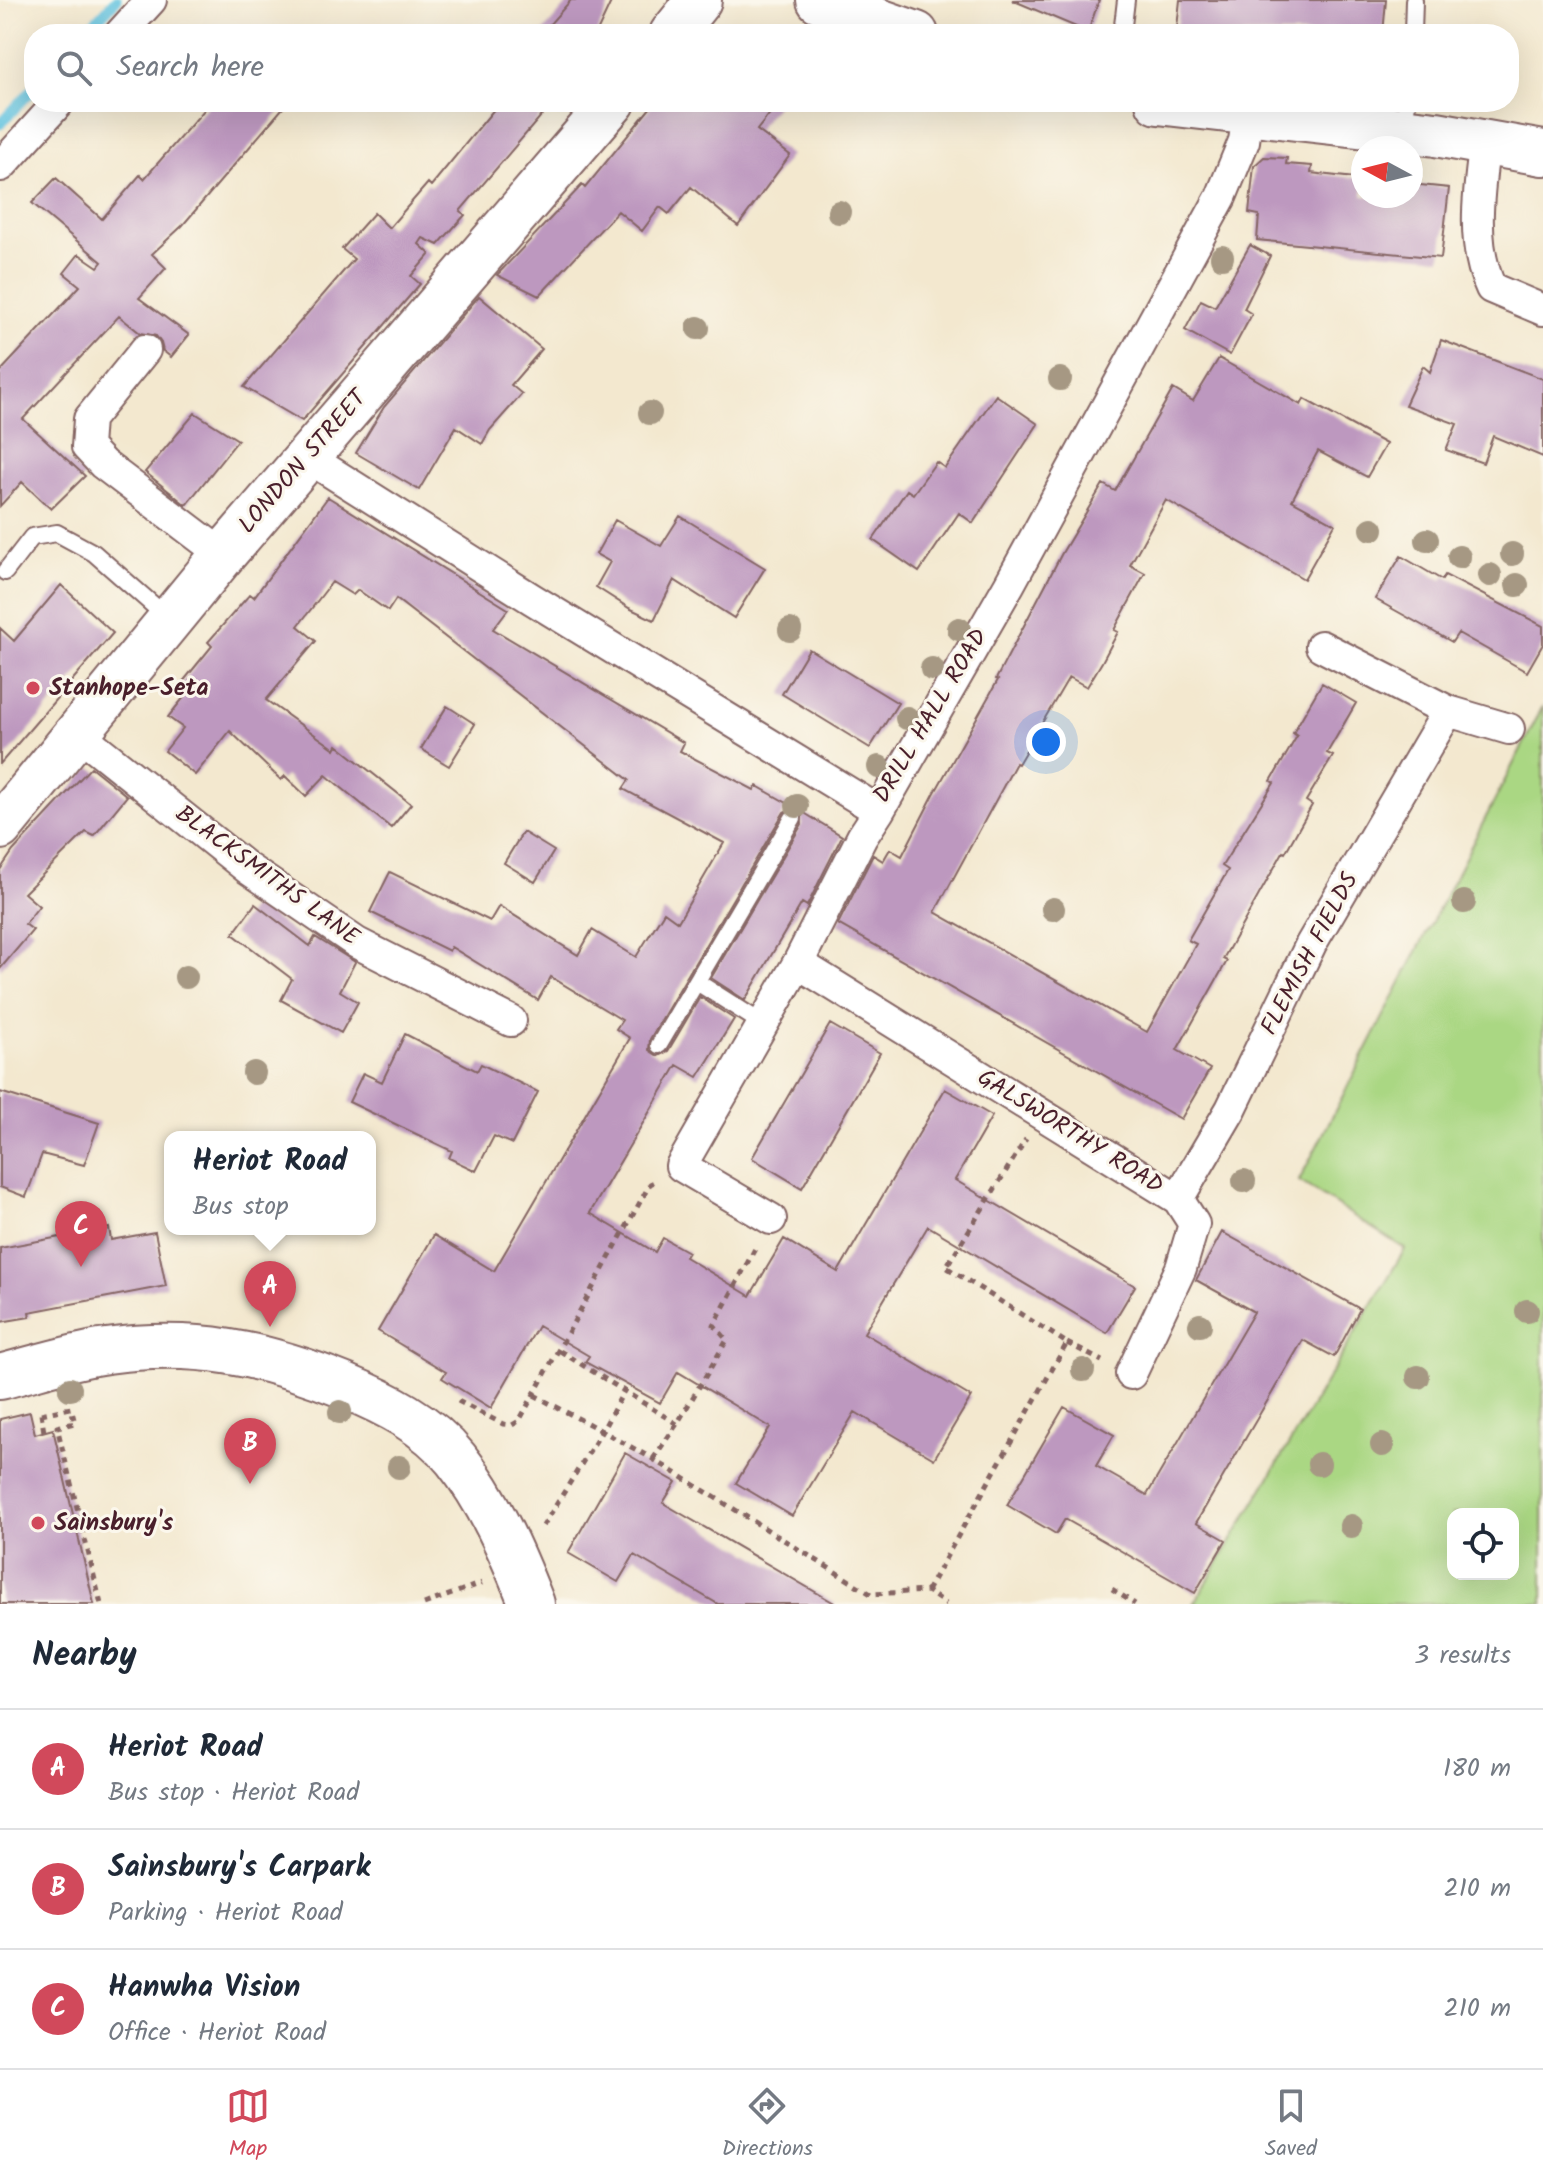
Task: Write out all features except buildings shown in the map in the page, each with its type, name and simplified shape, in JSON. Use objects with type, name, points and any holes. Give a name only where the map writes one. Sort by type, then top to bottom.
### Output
[{"type":"main road","points":[[658,24],[666,0]]},
{"type":"main road","points":[[680,24],[699,0]]},
{"type":"main road","points":[[819,0],[887,24]]},
{"type":"main road","name":"LONDON STREET","points":[[0,827],[223,555],[604,112]]},
{"type":"main road","points":[[1233,112],[1405,116],[1485,141],[1543,153]]},
{"type":"main road","points":[[0,1377],[105,1351],[206,1348],[283,1362],[374,1398],[419,1423],[454,1457],[487,1503],[532,1604]]},
{"type":"street","points":[[129,24],[151,0]]},
{"type":"street","points":[[1,166],[50,112]]},
{"type":"street","name":"DRILL HALL ROAD","points":[[307,457],[879,811],[1009,585],[1221,197],[1244,141],[1248,114]]},
{"type":"street","points":[[1485,141],[1478,214],[1484,272],[1491,288],[1543,310]]},
{"type":"street","points":[[145,350],[89,419],[87,447],[103,464],[223,555]]},
{"type":"street","points":[[1321,646],[1448,711],[1509,729]]},
{"type":"street","name":"FLEMISH FIELDS","points":[[1178,1199],[1231,1109],[1311,944],[1448,711]]},
{"type":"street","name":"BLACKSMITHS LANE","points":[[79,734],[247,868],[357,943],[511,1021]]},
{"type":"street","points":[[771,1219],[681,1166],[798,963],[862,837],[879,811]]},
{"type":"street","name":"GALSWORTHY ROAD","points":[[798,963],[1178,1199],[1194,1224],[1181,1268],[1131,1374]]},
{"type":"lane","points":[[1123,24],[1126,0]]},
{"type":"lane","points":[[1413,24],[1414,0]]},
{"type":"lane","points":[[5,572],[32,537],[57,533],[94,553],[170,620]]},
{"type":"lane","points":[[659,1045],[793,818]]},
{"type":"lane","points":[[697,982],[763,1024]]},
{"type":"path","points":[[927,1591],[1067,1343],[946,1267],[1041,1114]]},
{"type":"path","points":[[449,1397],[503,1424],[512,1425],[519,1421],[650,1184],[681,1166]]},
{"type":"path","points":[[653,1459],[727,1340],[714,1325],[771,1219]]},
{"type":"path","points":[[560,1351],[677,1424]]},
{"type":"path","points":[[539,1531],[624,1391]]},
{"type":"path","points":[[534,1395],[653,1459],[871,1594],[927,1591],[946,1604]]},
{"type":"path","points":[[39,1401],[44,1432]]},
{"type":"path","points":[[41,1414],[71,1408],[75,1423],[57,1427],[59,1442],[101,1604]]},
{"type":"path","points":[[424,1604],[485,1582]]},
{"type":"path","points":[[1112,1589],[1135,1604]]},
{"type":"green space","points":[[1543,706],[1543,1604],[1194,1604],[1405,1249],[1299,1181]]},
{"type":"waterway","points":[[93,24],[116,0]]},
{"type":"waterway","points":[[0,124],[24,99]]},
{"type":"place","name":"Stanhope-Seta","points":[[33,688]]},
{"type":"place","name":"Hanwha Vision","points":[[81,1267]]},
{"type":"place","name":"Heriot Road","points":[[270,1327]]},
{"type":"place","name":"Sainsbury's Carpark","points":[[250,1484]]},
{"type":"place","name":"Sainsbury's","points":[[38,1523]]}]
